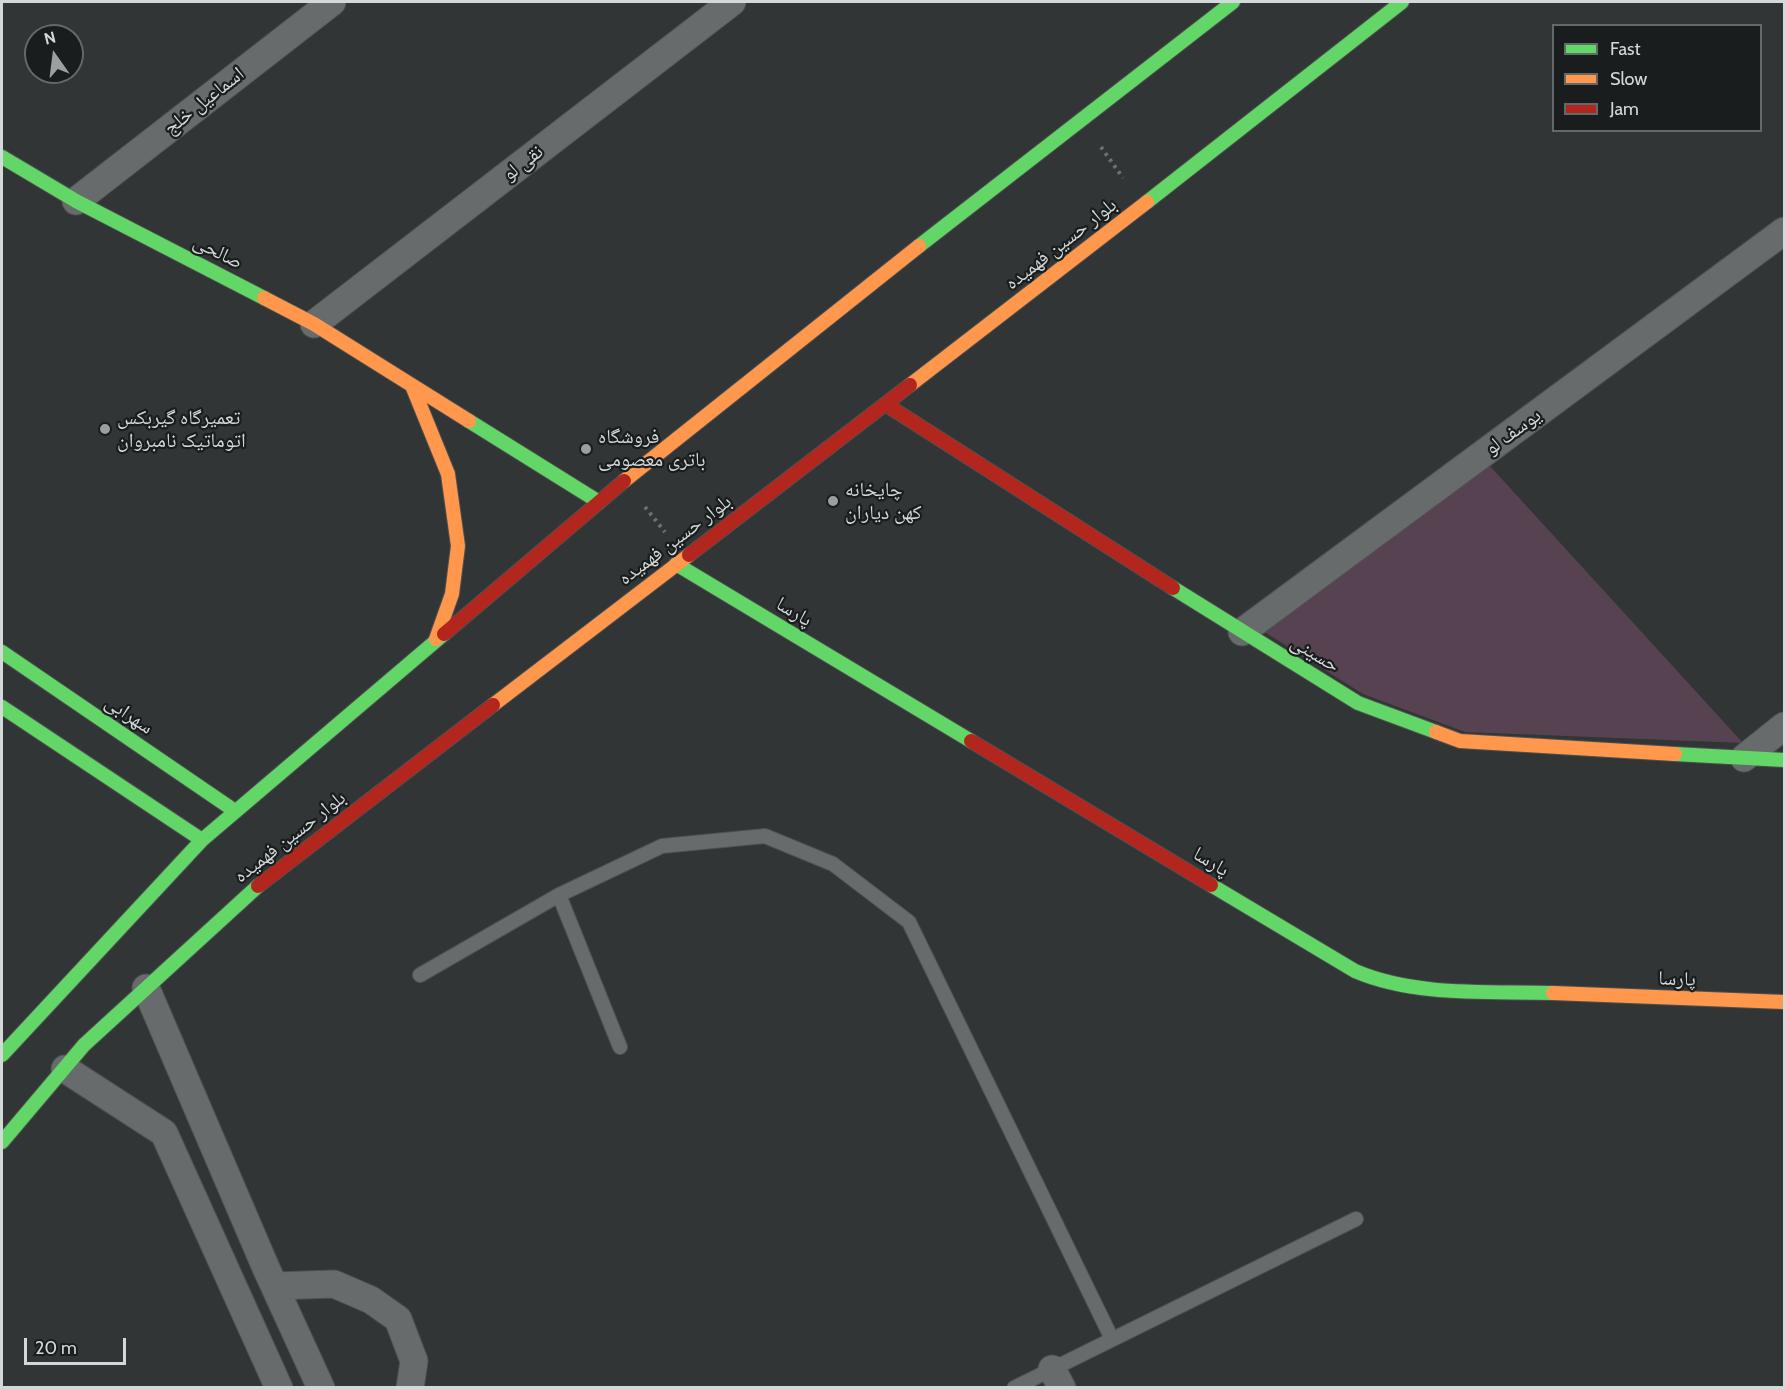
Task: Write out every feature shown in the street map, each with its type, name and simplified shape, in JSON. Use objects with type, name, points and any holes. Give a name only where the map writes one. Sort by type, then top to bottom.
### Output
[{"type":"street","name":"اسماعیل خلج","points":[[76,201],[332,2]]},
{"type":"street","name":"نقی لو","points":[[314,324],[732,2]]},
{"type":"street","points":[[2,1055],[202,840],[436,639],[624,481],[1233,2]]},
{"type":"street","name":"بلوار حسین فهمیده","points":[[2,1142],[84,1045],[261,883],[885,404],[1402,2]]},
{"type":"street","points":[[1361,34],[1372,8]]},
{"type":"street","name":"صالحی","points":[[2,157],[76,201],[314,324],[413,388],[599,502]]},
{"type":"street","name":"یوسف لو","points":[[1242,632],[1785,231]]},
{"type":"street","points":[[413,388],[448,474],[458,546],[452,594],[436,639]]},
{"type":"street","name":"حسینی","points":[[885,404],[1242,632],[1358,703],[1460,741],[1785,760]]},
{"type":"street","name":"پارسا","points":[[680,561],[1355,971],[1378,981],[1411,988],[1785,1002]]},
{"type":"street","name":"سهرابی","points":[[2,652],[235,811]]},
{"type":"street","points":[[2,707],[202,840]]},
{"type":"street","points":[[1744,758],[1785,726]]},
{"type":"street","points":[[146,988],[274,1286],[321,1388]]},
{"type":"street","points":[[65,1069],[164,1133],[279,1388]]},
{"type":"street","points":[[274,1286],[334,1284],[371,1300],[398,1319],[414,1361],[410,1388]]},
{"type":"lane","points":[[420,975],[559,895],[662,846],[765,836],[833,864],[909,921],[1112,1339]]},
{"type":"lane","points":[[559,895],[620,1047]]},
{"type":"lane","points":[[1014,1388],[1057,1378],[1112,1339],[1356,1219]]},
{"type":"path","points":[[1082,119],[1142,205]]},
{"type":"path","points":[[624,481],[680,561]]},
{"type":"shaded area","points":[[1489,465],[1743,743],[1465,732],[1363,694],[1263,631]]},
{"type":"traffic: fast","points":[[919,246],[1233,2]]},
{"type":"traffic: fast","points":[[1147,202],[1402,2]]},
{"type":"traffic: fast","points":[[2,157],[76,201],[264,298]]},
{"type":"traffic: fast","points":[[469,421],[599,502]]},
{"type":"traffic: fast","points":[[676,564],[971,741]]},
{"type":"traffic: fast","points":[[1173,588],[1358,703],[1436,732]]},
{"type":"traffic: fast","points":[[2,1055],[202,840],[444,634]]},
{"type":"traffic: fast","points":[[2,652],[235,811]]},
{"type":"traffic: fast","points":[[2,707],[202,840]]},
{"type":"traffic: fast","points":[[1675,754],[1784,760]]},
{"type":"traffic: fast","points":[[1211,885],[1355,971],[1378,979],[1427,989],[1553,993]]},
{"type":"traffic: fast","points":[[2,1142],[84,1045],[258,886]]},
{"type":"traffic: slow","points":[[910,385],[1147,202]]},
{"type":"traffic: slow","points":[[624,481],[919,246]]},
{"type":"traffic: slow","points":[[264,298],[314,324],[469,421]]},
{"type":"traffic: slow","points":[[413,388],[448,474],[458,546],[452,594],[436,639]]},
{"type":"traffic: slow","points":[[493,705],[689,555]]},
{"type":"traffic: slow","points":[[1436,732],[1460,741],[1675,754]]},
{"type":"traffic: slow","points":[[1553,993],[1784,1002]]},
{"type":"traffic: jam","points":[[689,555],[910,385]]},
{"type":"traffic: jam","points":[[885,404],[1173,588]]},
{"type":"traffic: jam","points":[[444,634],[624,481]]},
{"type":"traffic: jam","points":[[258,886],[493,705]]},
{"type":"traffic: jam","points":[[971,741],[1211,885]]},
{"type":"place","name":"تعمیرگاه گیربکس اتوماتیک نامبروان","points":[[105,429]]},
{"type":"place","name":"فروشگاه باتری معصومی","points":[[586,449]]},
{"type":"place","name":"چایخانه کهن دیاران","points":[[833,501]]}]
